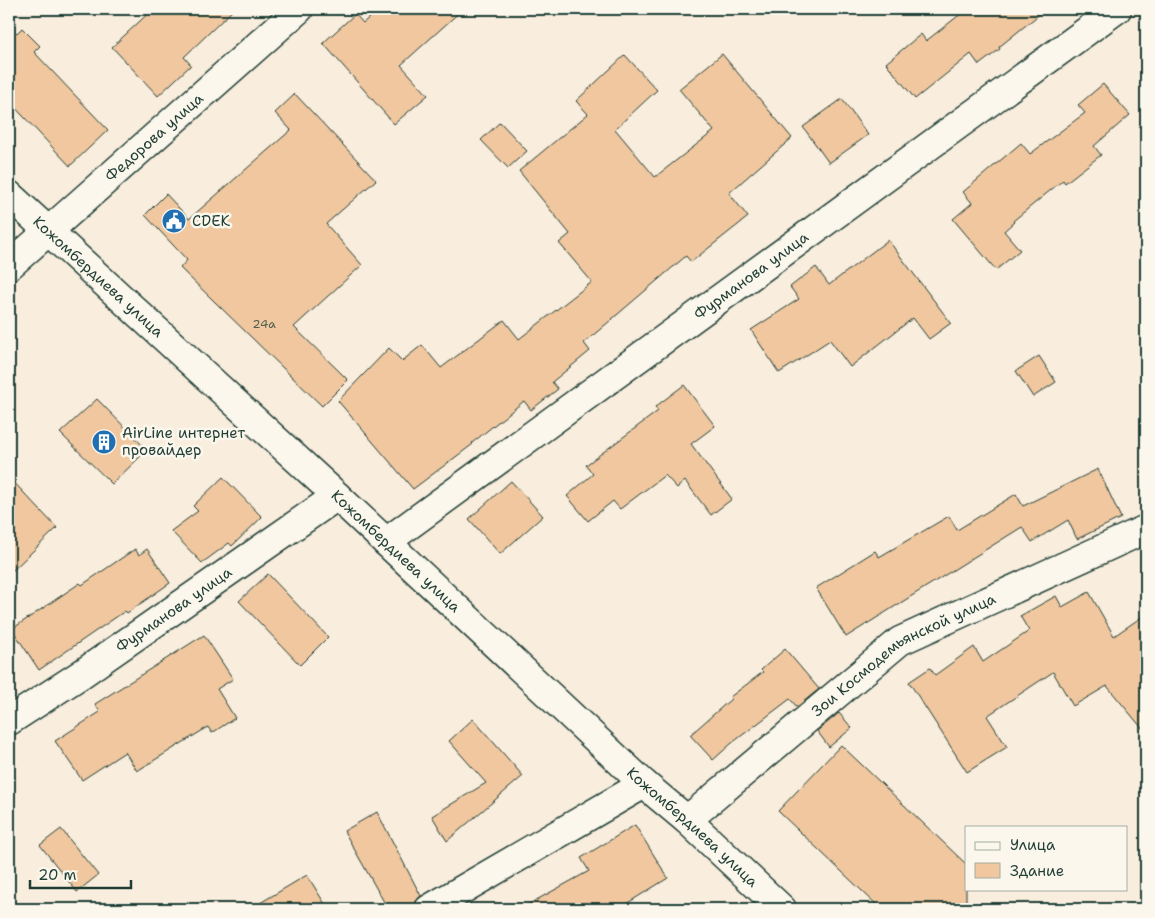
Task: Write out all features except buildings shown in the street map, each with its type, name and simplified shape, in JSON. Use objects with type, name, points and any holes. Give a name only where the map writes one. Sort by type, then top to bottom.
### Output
[{"type":"street","name":"Федорова улица","points":[[9,266],[299,9]]},
{"type":"street","name":"Фурманова улица","points":[[386,542],[1117,9]]},
{"type":"street","name":"Кожомбердиева улица","points":[[9,195],[338,496],[644,784],[687,820],[782,909]]},
{"type":"street","name":"Фурманова улица","points":[[9,721],[80,675],[338,496]]},
{"type":"street","name":"Зои Космодемьянской улица","points":[[687,820],[900,641],[1146,529]]},
{"type":"street","points":[[429,909],[644,784]]},
{"type":"place","name":"CDEK","points":[[174,221]]},
{"type":"place","name":"AirLine интернет провайдер","points":[[104,442]]}]
